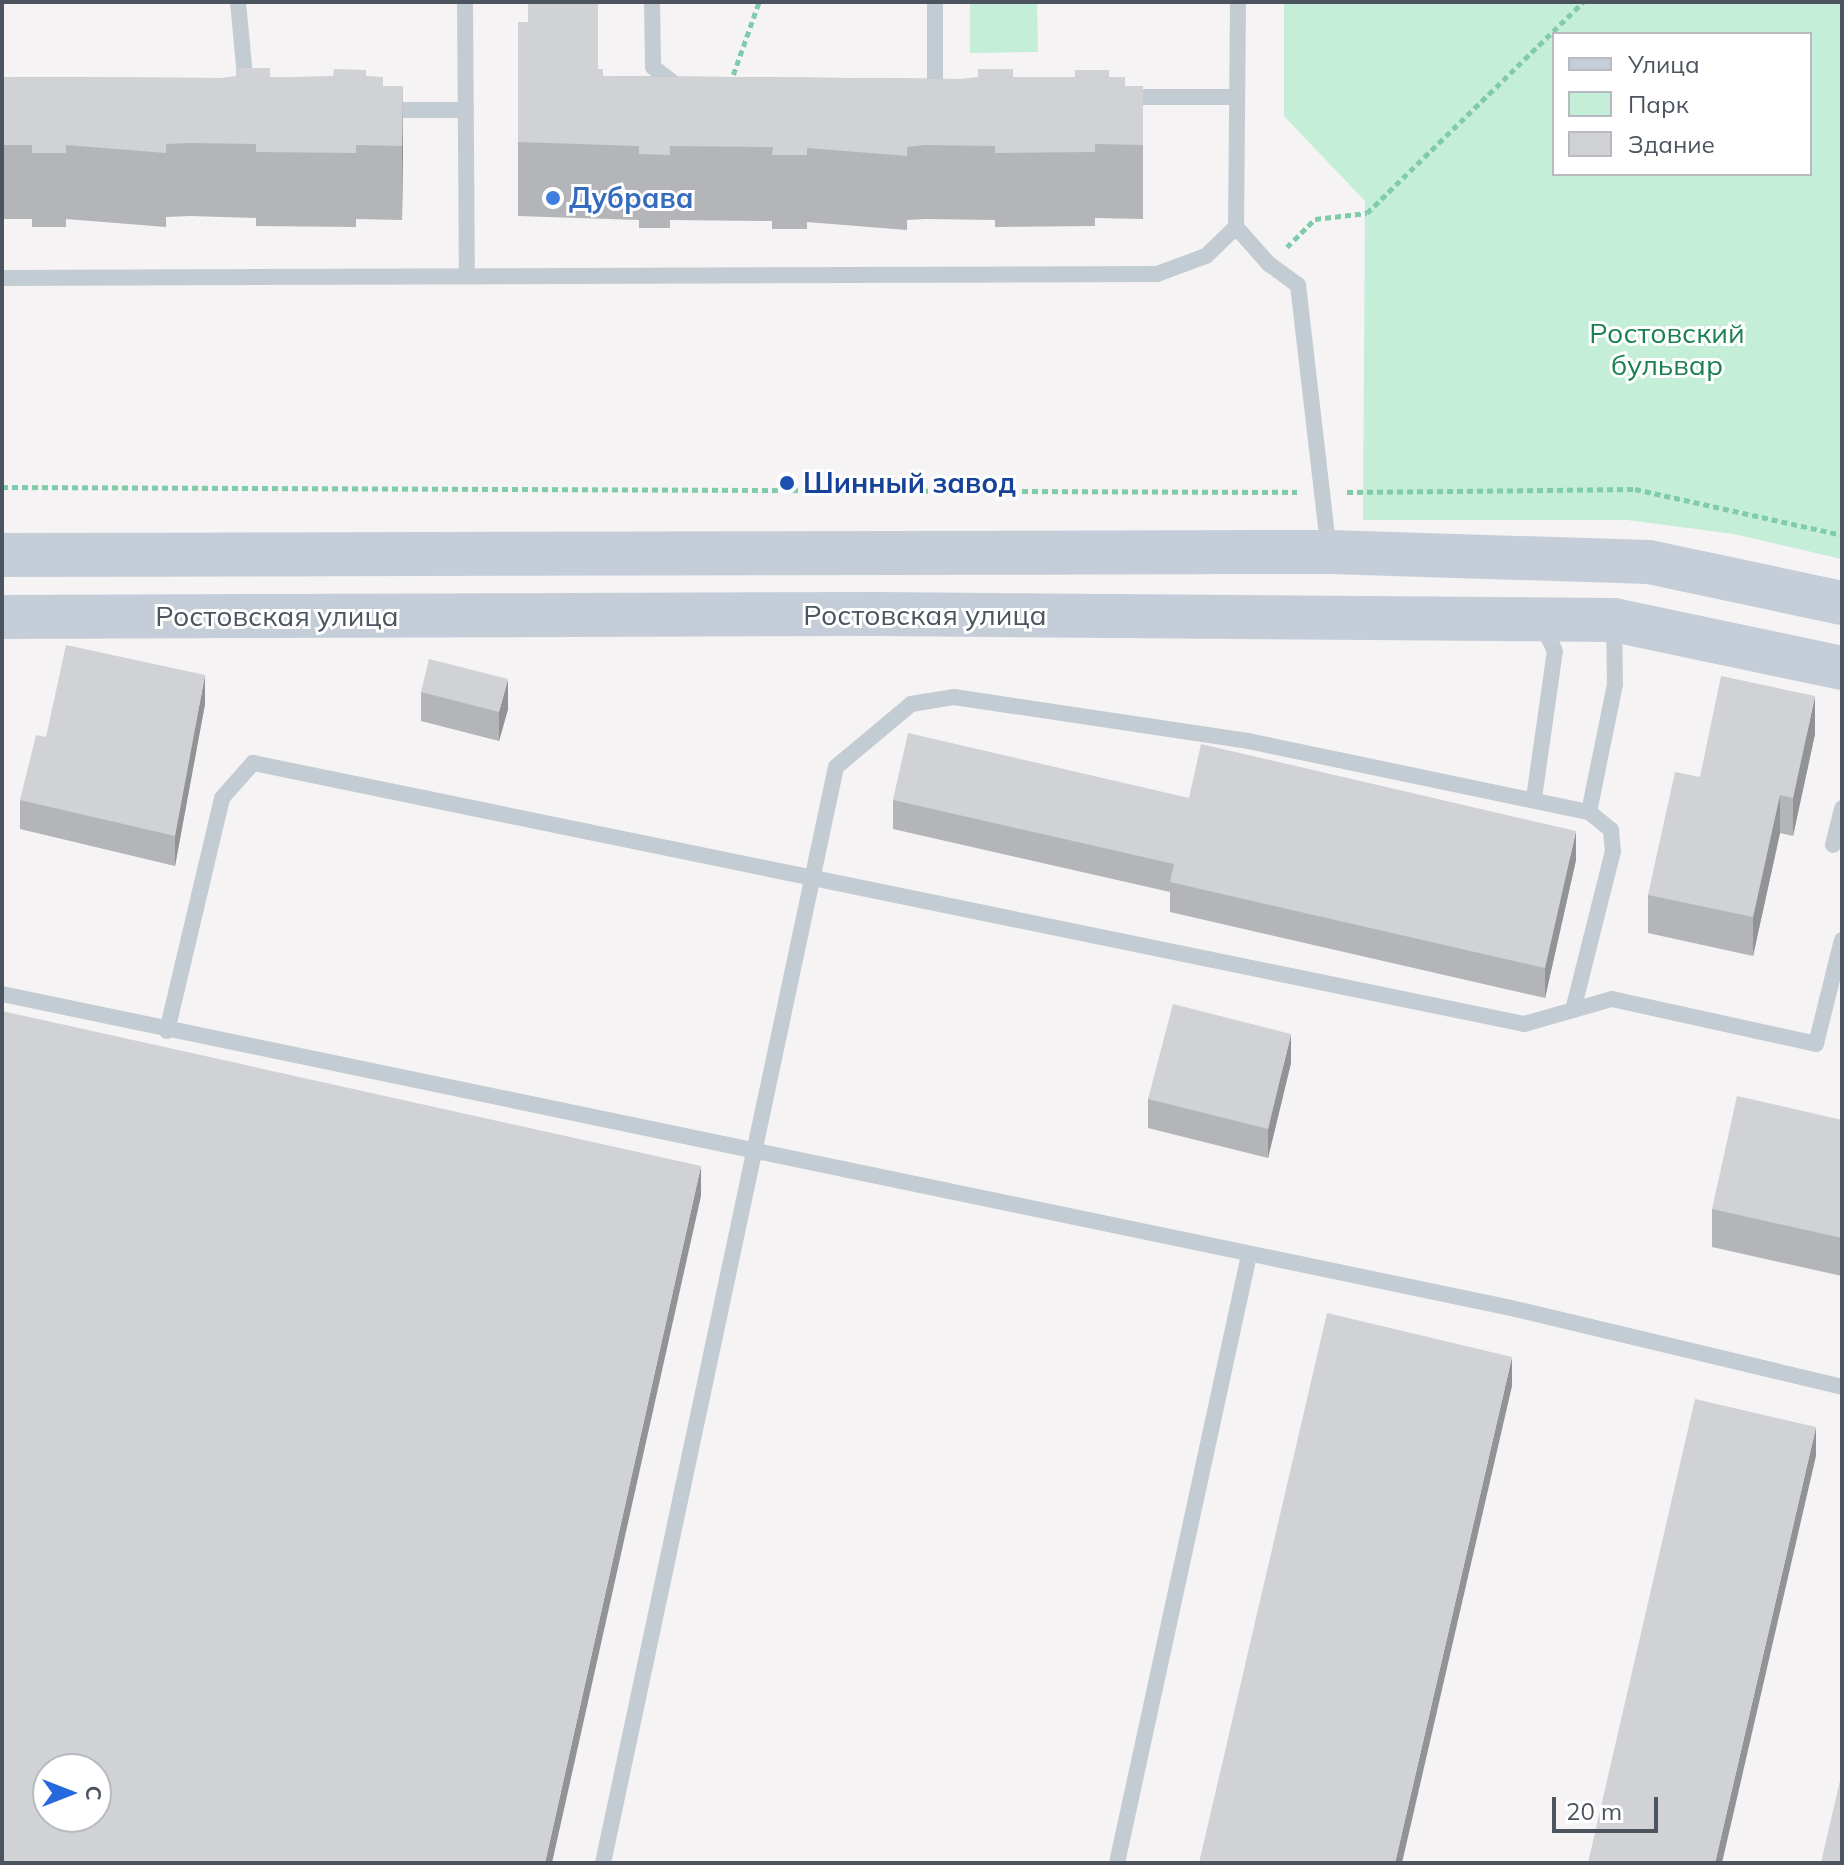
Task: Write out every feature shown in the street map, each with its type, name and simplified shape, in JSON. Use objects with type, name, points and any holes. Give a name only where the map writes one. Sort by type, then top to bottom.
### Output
[{"type":"street","points":[[2,555],[879,549],[1330,552],[1649,562],[1842,603]]},
{"type":"street","points":[[1614,620],[1617,562]]},
{"type":"street","name":"Ростовская улица","points":[[2,617],[877,614],[1614,620],[1842,668]]},
{"type":"lane","points":[[238,2],[247,109]]},
{"type":"lane","points":[[465,2],[467,273]]},
{"type":"lane","points":[[652,2],[653,67],[692,99],[725,99]]},
{"type":"lane","points":[[935,2],[935,98]]},
{"type":"lane","points":[[1238,2],[1236,227],[1269,264],[1298,285],[1330,552]]},
{"type":"lane","points":[[1099,97],[1236,97]]},
{"type":"lane","points":[[357,109],[466,110]]},
{"type":"lane","points":[[2,278],[467,273],[1157,274],[1206,256],[1236,227]]},
{"type":"lane","points":[[1534,798],[1555,651],[1541,620]]},
{"type":"lane","points":[[1589,812],[1615,684],[1614,620]]},
{"type":"lane","points":[[603,1863],[816,878],[836,767],[911,704],[954,697],[1248,741],[1534,798],[1589,812],[1611,830],[1613,851],[1573,1010]]},
{"type":"lane","points":[[167,1031],[222,798],[253,763],[1524,1024],[1612,999],[1816,1044],[1842,940]]},
{"type":"lane","points":[[1833,845],[1842,808]]},
{"type":"lane","points":[[2,994],[755,1155],[1511,1308],[1842,1387]]},
{"type":"lane","points":[[1117,1863],[1249,1255]]},
{"type":"path","points":[[725,99],[759,2]]},
{"type":"path","points":[[1552,32],[1583,2]]},
{"type":"path","points":[[1269,264],[1315,219],[1367,213],[1552,32]]},
{"type":"path","points":[[2,487],[1322,492],[1635,489],[1842,535]]},
{"type":"green space","points":[[970,2],[1037,2],[1038,52],[970,53]]},
{"type":"green space","name":"Ростовский бульвар","points":[[1284,2],[1842,2],[1842,559],[1734,534],[1627,520],[1363,520],[1365,201],[1284,116]]},
{"type":"building","points":[[528,2],[598,2],[598,69],[603,69],[603,76],[961,79],[978,77],[978,69],[1013,69],[1013,77],[1075,77],[1075,70],[1109,70],[1109,77],[1125,77],[1125,86],[1143,86],[1143,145],[1095,144],[1095,152],[995,153],[995,146],[925,145],[907,147],[907,156],[807,148],[807,155],[772,155],[773,147],[670,146],[670,155],[639,154],[639,146],[518,142],[518,22],[528,22]]},
{"type":"building","points":[[236,68],[270,68],[270,77],[333,77],[334,69],[366,70],[366,76],[383,77],[383,86],[403,86],[402,146],[356,145],[356,153],[256,152],[256,144],[190,143],[166,144],[166,153],[66,145],[66,153],[32,153],[32,145],[2,145],[2,77],[221,78],[236,76]]},
{"type":"building","points":[[66,645],[205,675],[175,836],[20,800],[36,735],[46,737]]},
{"type":"building","points":[[429,659],[508,679],[499,712],[421,692]]},
{"type":"building","points":[[1721,676],[1815,696],[1793,798],[1780,795],[1753,917],[1648,895],[1675,772],[1700,777]]},
{"type":"building","points":[[908,733],[1189,798],[1201,744],[1576,831],[1545,968],[1170,882],[1174,864],[893,800]]},
{"type":"building","points":[[1173,1004],[1291,1034],[1268,1129],[1148,1099]]},
{"type":"building","points":[[2,1011],[701,1166],[545,1863],[2,1863]]},
{"type":"building","points":[[1737,1096],[1842,1120],[1842,1238],[1712,1209]]},
{"type":"building","points":[[1327,1313],[1512,1357],[1395,1863],[1199,1863]]},
{"type":"building","points":[[1695,1399],[1816,1427],[1715,1863],[1588,1863]]},
{"type":"building","points":[[1842,1772],[1842,1863],[1821,1863]]},
{"type":"place","name":"Дубрава","points":[[553,198]]},
{"type":"place","name":"Шинный завод","points":[[787,483]]}]
